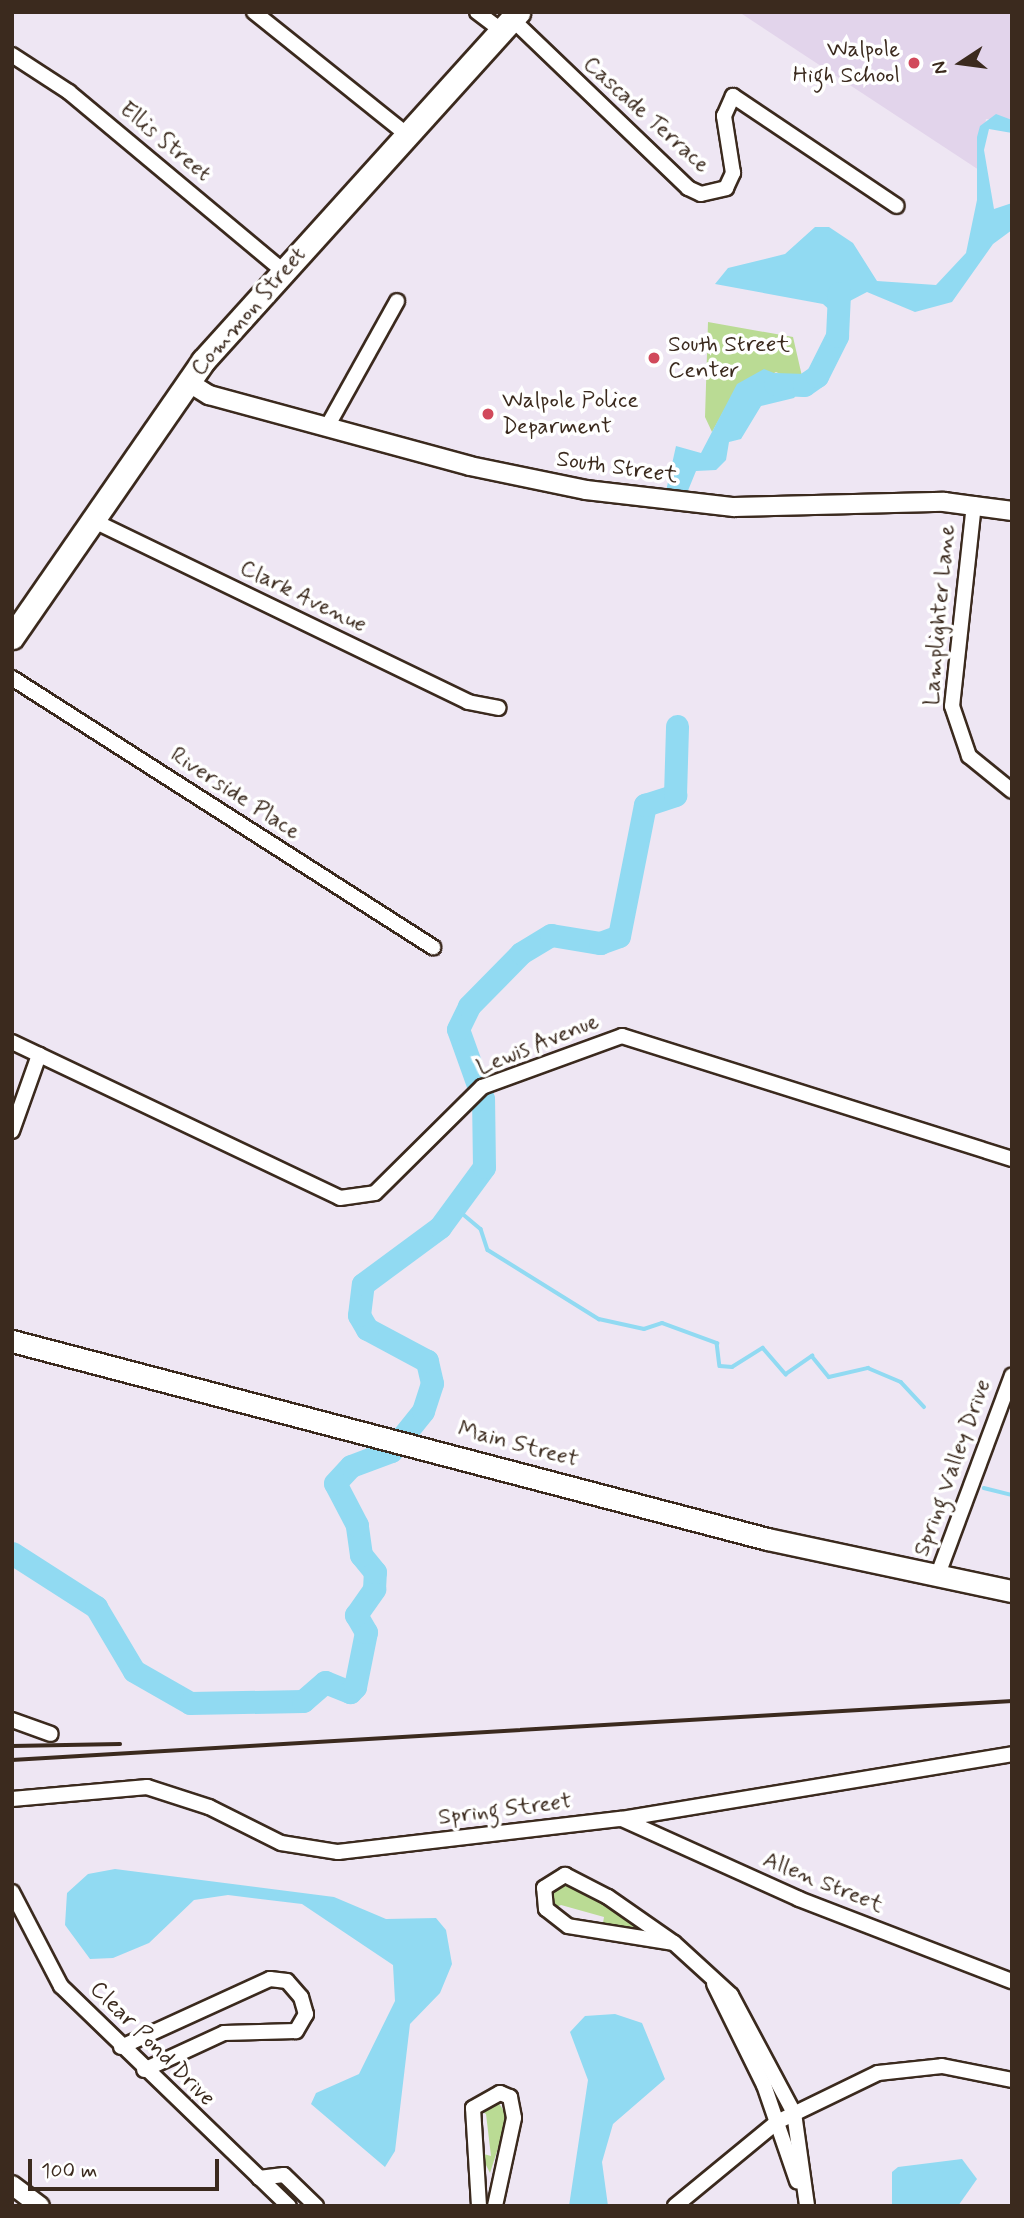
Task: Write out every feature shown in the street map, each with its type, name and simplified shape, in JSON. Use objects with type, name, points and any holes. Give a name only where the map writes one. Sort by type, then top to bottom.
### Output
[{"type":"main road","name":"Common Street","points":[[12,637],[188,382],[283,271],[409,136],[511,21]]},
{"type":"main road","name":"Main Street","points":[[12,1341],[767,1539],[1012,1591]]},
{"type":"street","points":[[254,12],[409,136]]},
{"type":"street","points":[[477,12],[511,21]]},
{"type":"street","name":"Cascade Terrace","points":[[511,21],[688,188],[701,194],[726,188],[733,173],[724,116],[733,96],[897,206]]},
{"type":"street","name":"Ellis Street","points":[[12,55],[69,92],[283,271]]},
{"type":"street","points":[[327,427],[397,302]]},
{"type":"street","name":"South Street","points":[[188,382],[209,395],[541,483],[695,503],[974,504],[1012,511]]},
{"type":"street","name":"Lamplighter Lane","points":[[974,504],[952,706],[969,756],[1012,791]]},
{"type":"street","name":"Clark Avenue","points":[[92,520],[468,702],[498,708]]},
{"type":"street","name":"Riverside Place","points":[[12,678],[433,947]]},
{"type":"street","name":"Lewis Avenue","points":[[12,1042],[340,1198],[375,1193],[478,1091],[622,1036],[1012,1159]]},
{"type":"street","points":[[12,1131],[38,1055]]},
{"type":"street","name":"Spring Valley Drive","points":[[937,1577],[1011,1379]]},
{"type":"street","points":[[12,1720],[51,1734]]},
{"type":"street","name":"Spring Street","points":[[12,1800],[147,1787],[209,1807],[281,1843],[318,1852],[621,1819],[1012,1754]]},
{"type":"street","name":"Allen Street","points":[[621,1819],[799,1899],[1012,1981]]},
{"type":"street","points":[[674,1944],[568,1926],[546,1909],[544,1888],[558,1877],[575,1878],[674,1944],[745,2013],[794,2113],[806,2206]]},
{"type":"street","name":"Clear Pond Drive","points":[[12,1892],[54,1975],[144,2070],[289,2206]]},
{"type":"street","points":[[710,1977],[778,2122],[806,2206]]},
{"type":"street","points":[[121,2047],[270,1979],[287,1981],[301,1997],[306,2014],[296,2031],[224,2033],[144,2070]]},
{"type":"street","points":[[675,2206],[778,2122],[898,2068],[956,2068],[1012,2080]]},
{"type":"street","points":[[479,2206],[481,2180],[473,2108],[500,2092],[515,2106],[495,2206]]},
{"type":"street","points":[[259,2178],[284,2175],[316,2206]]},
{"type":"street","points":[[481,2180],[498,2182]]},
{"type":"street","points":[[12,2185],[40,2206]]},
{"type":"shaded area","name":"Walpole High School","points":[[739,12],[1012,12],[1012,120],[986,119],[979,170]]},
{"type":"green space","points":[[708,322],[793,337],[804,385],[776,372],[732,396],[712,432],[705,417]]},
{"type":"green space","points":[[566,1882],[636,1921],[634,1932],[602,1929],[604,1917],[561,1905],[552,1909],[549,1888]]},
{"type":"green space","points":[[498,2102],[508,2117],[490,2173],[480,2153],[491,2156],[486,2114],[475,2108]]},
{"type":"water","points":[[996,114],[1012,120],[1012,133],[989,129],[984,150],[994,209],[1012,203],[1012,230],[993,244],[952,302],[915,312],[867,292],[846,303],[842,321],[823,304],[715,284],[728,268],[785,254],[815,227],[829,227],[853,243],[877,281],[936,285],[966,253],[977,200],[977,137],[980,126]]},
{"type":"water","points":[[764,369],[804,385],[794,398],[761,406],[741,439],[729,442],[726,460],[716,470],[696,471],[687,493],[666,491],[676,446],[701,453],[737,384]]},
{"type":"water","points":[[115,1869],[334,1897],[386,1919],[436,1918],[446,1930],[452,1964],[440,1993],[410,2024],[395,2151],[385,2167],[311,2104],[316,2093],[359,2074],[395,2001],[393,1965],[302,1904],[228,1895],[194,1900],[149,1943],[113,1958],[90,1959],[65,1925],[67,1893],[88,1874]]},
{"type":"water","points":[[615,2014],[642,2023],[665,2079],[613,2124],[602,2162],[608,2206],[569,2206],[588,2080],[570,2032],[585,2016]]},
{"type":"water","points":[[962,2159],[977,2179],[958,2206],[892,2206],[892,2172],[898,2167]]},
{"type":"waterway","points":[[775,384],[804,385],[817,376],[837,336],[839,293]]},
{"type":"waterway","points":[[12,1553],[96,1607],[134,1671],[190,1703],[303,1701],[325,1682],[350,1692],[355,1687],[366,1632],[356,1615],[374,1589],[375,1572],[361,1555],[357,1525],[335,1483],[351,1466],[391,1451],[423,1411],[432,1383],[427,1361],[367,1329],[359,1315],[363,1284],[440,1227],[484,1167],[483,1099],[458,1029],[469,1006],[521,953],[551,935],[600,943],[619,936],[645,805],[675,795],[677,726]]},
{"type":"waterway","points":[[457,1209],[481,1229],[488,1250],[599,1319],[644,1329],[662,1323],[717,1343],[720,1366],[732,1367],[763,1348],[786,1374],[812,1356],[829,1377],[868,1368],[901,1382],[924,1407]]},
{"type":"waterway","points":[[984,1488],[1012,1495]]},
{"type":"railway","points":[[12,1760],[1012,1701]]},
{"type":"railway","points":[[12,1746],[120,1744]]},
{"type":"place","name":"Walpole High School","points":[[914,63]]},
{"type":"place","name":"South Street Center","points":[[654,358]]},
{"type":"place","name":"Walpole Police Deparment","points":[[488,414]]}]
